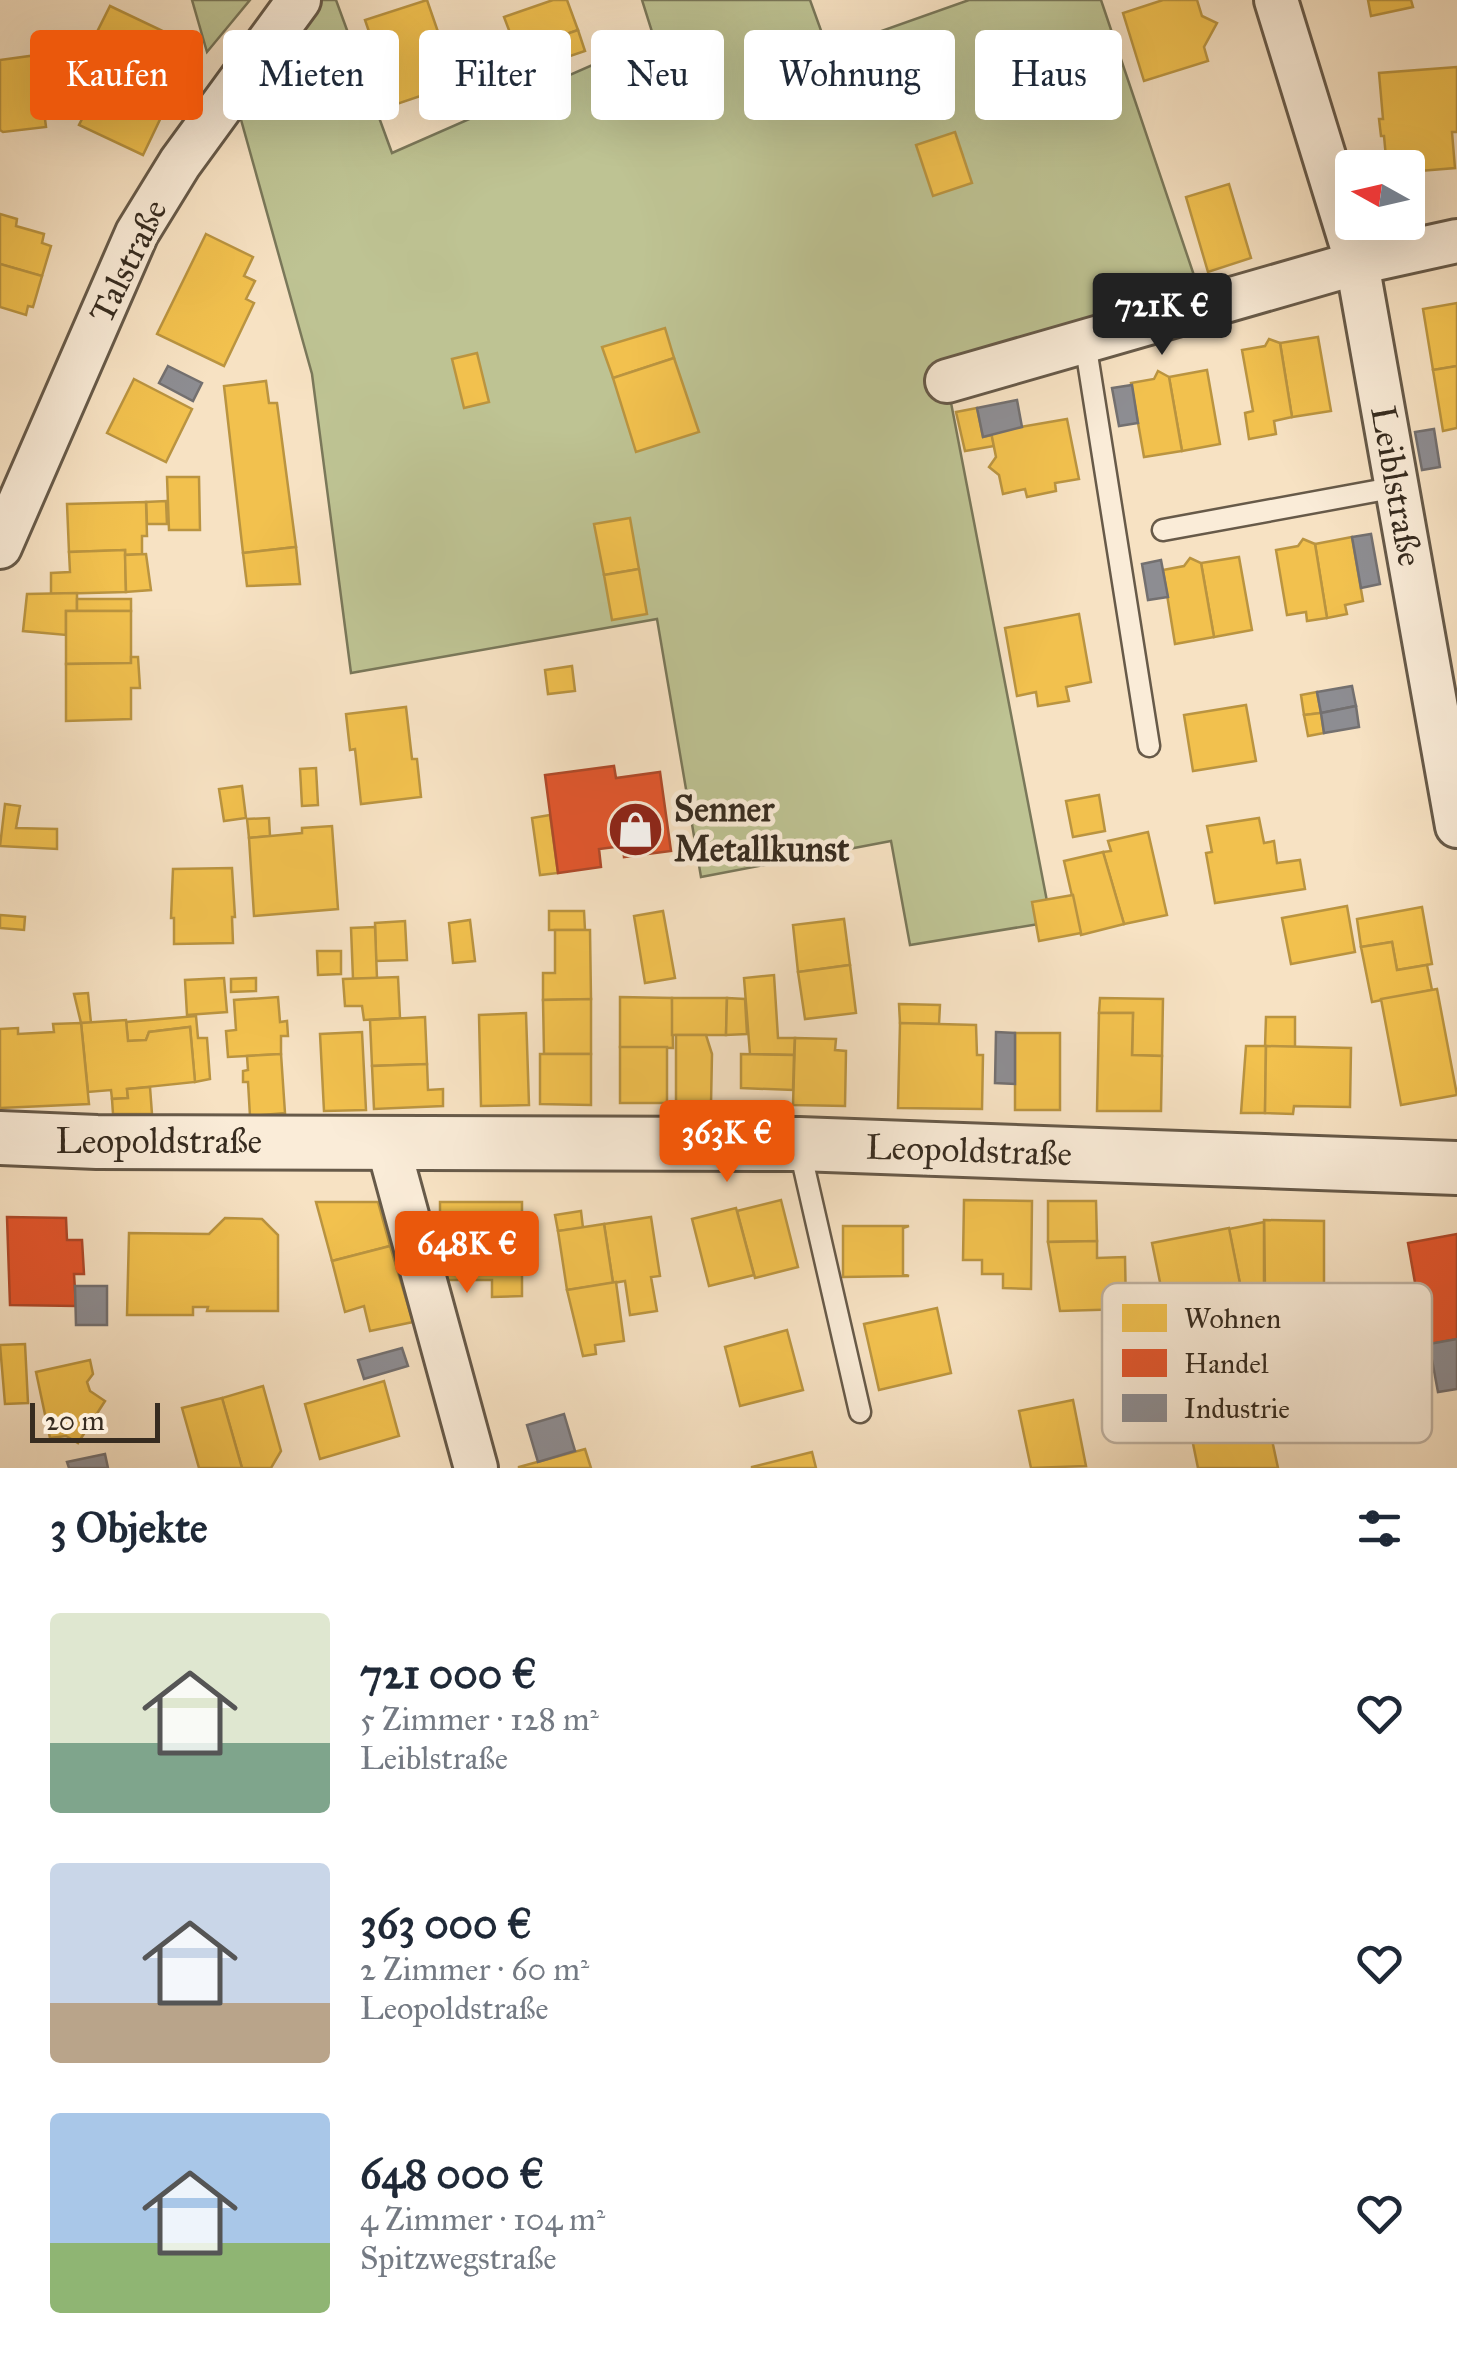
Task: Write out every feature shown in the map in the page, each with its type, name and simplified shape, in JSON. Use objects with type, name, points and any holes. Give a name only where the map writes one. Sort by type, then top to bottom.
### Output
[{"type":"street","name":"Talstraße","points":[[0,546],[137,233],[180,163],[299,0]]},
{"type":"street","name":"Leiblstraße","points":[[1276,0],[1357,264],[1397,487],[1445,681],[1457,826]]},
{"type":"street","points":[[947,381],[1357,264],[1457,242]]},
{"type":"street","name":"Leopoldstraße","points":[[0,1138],[97,1142],[799,1144],[1457,1168]]},
{"type":"street","points":[[388,1142],[476,1468]]},
{"type":"lane","points":[[1085,342],[1150,746]]},
{"type":"lane","points":[[1163,530],[1397,487]]},
{"type":"lane","points":[[799,1144],[860,1412]]},
{"type":"green space","points":[[192,0],[250,0],[207,52]]},
{"type":"green space","points":[[299,0],[336,0],[347,30],[277,30]]},
{"type":"green space","points":[[642,0],[810,0],[821,30],[744,30],[744,120],[955,120],[955,30],[884,30],[969,0],[1101,0],[1111,30],[975,30],[975,120],[1122,120],[1122,62],[1205,308],[947,382],[1051,922],[910,945],[891,841],[701,877],[657,619],[351,673],[312,374],[241,120],[380,120],[392,153],[467,120],[571,120],[571,74],[591,66],[591,120],[724,120],[724,30],[651,30]]},
{"type":"building: Wohnen","points":[[427,0],[437,30],[419,30],[419,97],[399,103],[399,30],[368,30],[365,20]]},
{"type":"building: Wohnen","points":[[553,0],[567,0],[578,30],[509,30],[504,17]]},
{"type":"building: Wohnen","points":[[1163,0],[1197,0],[1202,16],[1217,23],[1204,47],[1208,61],[1144,81],[1123,13]]},
{"type":"building: Wohnen","points":[[1368,0],[1411,0],[1413,7],[1371,16]]},
{"type":"building: Wohnen","points":[[110,6],[161,30],[98,30]]},
{"type":"building: Wohnen","points":[[578,30],[585,51],[571,56],[571,32]]},
{"type":"building: Wohnen","points":[[30,56],[30,120],[45,120],[46,127],[0,130],[0,60]]},
{"type":"building: Wohnen","points":[[1457,67],[1457,132],[1452,132],[1455,168],[1425,171],[1425,150],[1385,150],[1379,119],[1383,119],[1379,73]]},
{"type":"building: Wohnen","points":[[82,120],[160,120],[143,155],[79,125]]},
{"type":"building: Wohnen","points":[[955,132],[972,183],[933,196],[916,145]]},
{"type":"building: Wohnen","points":[[1229,184],[1251,258],[1208,272],[1186,197]]},
{"type":"building: Wohnen","points":[[0,214],[17,219],[16,226],[44,234],[42,243],[51,246],[42,276],[0,264]]},
{"type":"building: Wohnen","points":[[206,234],[253,257],[244,276],[255,281],[246,299],[254,303],[224,366],[157,334]]},
{"type":"building: Wohnen","points":[[0,264],[42,276],[33,307],[28,306],[26,315],[0,307]]},
{"type":"building: Wohnen","points":[[1457,303],[1457,366],[1433,370],[1423,309]]},
{"type":"building: Wohnen","points":[[665,328],[674,358],[613,378],[602,347]]},
{"type":"building: Wohnen","points":[[1318,337],[1331,411],[1292,417],[1280,343]]},
{"type":"building: Wohnen","points":[[1269,339],[1280,343],[1292,417],[1274,421],[1276,434],[1249,439],[1245,413],[1253,411],[1242,350],[1265,346]]},
{"type":"building: Wohnen","points":[[477,353],[489,402],[464,408],[452,359]]},
{"type":"building: Wohnen","points":[[674,358],[699,432],[636,452],[613,378]]},
{"type":"building: Wohnen","points":[[1457,366],[1457,428],[1443,431],[1433,370]]},
{"type":"building: Wohnen","points":[[1207,370],[1220,444],[1182,451],[1169,377]]},
{"type":"building: Wohnen","points":[[1158,371],[1169,377],[1182,451],[1144,457],[1131,383],[1154,379]]},
{"type":"building: Wohnen","points":[[134,379],[192,409],[166,462],[107,433]]},
{"type":"building: Wohnen","points":[[266,381],[269,403],[277,403],[296,547],[243,553],[224,386]]},
{"type":"building: Wohnen","points":[[977,408],[983,437],[992,435],[994,446],[965,451],[956,412]]},
{"type":"building: Wohnen","points":[[1067,419],[1079,479],[1055,483],[1056,491],[1027,497],[1025,489],[1003,494],[999,475],[989,467],[996,457],[991,432]]},
{"type":"building: Wohnen","points":[[167,477],[199,477],[200,530],[169,530]]},
{"type":"building: Wohnen","points":[[166,501],[167,524],[147,524],[146,502]]},
{"type":"building: Wohnen","points":[[146,502],[147,536],[142,536],[142,554],[125,555],[125,550],[69,552],[67,504]]},
{"type":"building: Wohnen","points":[[630,518],[639,569],[604,575],[594,524]]},
{"type":"building: Wohnen","points":[[1352,537],[1363,601],[1345,605],[1347,614],[1327,618],[1315,544]]},
{"type":"building: Wohnen","points":[[1303,539],[1315,544],[1327,618],[1307,621],[1306,612],[1287,615],[1276,550],[1298,546]]},
{"type":"building: Wohnen","points":[[296,547],[300,584],[247,586],[243,553]]},
{"type":"building: Wohnen","points":[[125,550],[126,592],[51,594],[51,573],[70,572],[69,552]]},
{"type":"building: Wohnen","points":[[146,554],[151,590],[126,592],[125,555]]},
{"type":"building: Wohnen","points":[[1239,557],[1252,630],[1214,637],[1201,563]]},
{"type":"building: Wohnen","points":[[1190,558],[1201,563],[1214,637],[1175,644],[1163,570],[1184,566]]},
{"type":"building: Wohnen","points":[[639,569],[647,614],[612,620],[604,575]]},
{"type":"building: Wohnen","points":[[77,593],[77,611],[66,611],[66,635],[23,631],[27,594]]},
{"type":"building: Wohnen","points":[[77,599],[131,599],[131,611],[77,611]]},
{"type":"building: Wohnen","points":[[66,611],[131,611],[131,663],[66,664]]},
{"type":"building: Wohnen","points":[[1079,614],[1091,682],[1066,687],[1069,701],[1038,706],[1036,692],[1017,696],[1005,628]]},
{"type":"building: Wohnen","points":[[131,657],[138,657],[140,688],[131,688],[131,719],[66,721],[66,664],[131,663]]},
{"type":"building: Wohnen","points":[[572,666],[575,691],[548,694],[545,670]]},
{"type":"building: Wohnen","points":[[1317,692],[1321,713],[1304,715],[1301,695]]},
{"type":"building: Wohnen","points":[[1246,705],[1256,761],[1193,771],[1184,715]]},
{"type":"building: Wohnen","points":[[406,707],[421,797],[361,804],[355,749],[350,750],[346,714]]},
{"type":"building: Wohnen","points":[[1321,713],[1324,733],[1308,736],[1304,715]]},
{"type":"building: Wohnen","points":[[316,768],[318,805],[302,806],[300,769]]},
{"type":"building: Wohnen","points":[[242,786],[246,818],[224,821],[219,789]]},
{"type":"building: Wohnen","points":[[1099,795],[1105,831],[1073,837],[1066,801]]},
{"type":"building: Wohnen","points":[[5,804],[20,806],[16,828],[57,829],[57,849],[0,846]]},
{"type":"building: Wohnen","points":[[550,815],[558,873],[540,875],[532,818]]},
{"type":"building: Wohnen","points":[[269,818],[270,836],[249,838],[247,819]]},
{"type":"building: Wohnen","points":[[1259,818],[1264,843],[1274,841],[1277,863],[1300,860],[1305,889],[1215,903],[1206,853],[1212,852],[1207,826]]},
{"type":"building: Wohnen","points":[[332,826],[338,909],[254,916],[249,838]]},
{"type":"building: Wohnen","points":[[1148,832],[1167,915],[1124,924],[1103,852],[1111,851],[1108,841]]},
{"type":"building: Wohnen","points":[[1103,852],[1124,924],[1081,935],[1064,861]]},
{"type":"building: Wohnen","points":[[232,868],[233,943],[174,944],[173,869]]},
{"type":"building: Wohnen","points":[[1073,895],[1081,933],[1039,941],[1032,902]]},
{"type":"building: Wohnen","points":[[1347,906],[1355,952],[1291,964],[1282,918]]},
{"type":"building: Wohnen","points":[[1422,907],[1432,964],[1397,970],[1392,942],[1361,947],[1357,919]]},
{"type":"building: Wohnen","points":[[549,911],[584,911],[585,930],[549,930]]},
{"type":"building: Wohnen","points":[[663,911],[675,978],[645,983],[634,916]]},
{"type":"building: Wohnen","points":[[0,915],[25,917],[24,930],[0,928]]},
{"type":"building: Wohnen","points":[[844,919],[850,965],[798,972],[793,925]]},
{"type":"building: Wohnen","points":[[470,920],[475,961],[453,963],[449,923]]},
{"type":"building: Wohnen","points":[[405,921],[407,960],[376,961],[375,923]]},
{"type":"building: Wohnen","points":[[375,927],[377,978],[353,979],[351,928]]},
{"type":"building: Wohnen","points":[[555,930],[590,930],[591,999],[543,1000],[543,973],[555,973]]},
{"type":"building: Wohnen","points":[[1392,942],[1397,970],[1427,965],[1432,990],[1372,1002],[1361,947]]},
{"type":"building: Wohnen","points":[[317,951],[341,951],[341,974],[318,975]]},
{"type":"building: Wohnen","points":[[850,965],[856,1013],[805,1019],[798,972]]},
{"type":"building: Wohnen","points":[[774,975],[778,1038],[795,1038],[794,1055],[750,1054],[744,978]]},
{"type":"building: Wohnen","points":[[398,977],[400,1018],[364,1020],[362,1006],[345,1006],[343,979]]},
{"type":"building: Wohnen","points":[[224,978],[227,1012],[187,1015],[185,980]]},
{"type":"building: Wohnen","points":[[256,978],[256,991],[231,992],[231,979]]},
{"type":"building: Wohnen","points":[[1437,989],[1457,1095],[1401,1105],[1381,999]]},
{"type":"building: Wohnen","points":[[88,993],[91,1023],[81,1023],[74,994]]},
{"type":"building: Wohnen","points":[[278,997],[280,1022],[287,1021],[288,1036],[281,1036],[281,1054],[228,1057],[226,1031],[236,1030],[234,1000]]},
{"type":"building: Wohnen","points":[[620,997],[672,998],[673,1048],[620,1047]]},
{"type":"building: Wohnen","points":[[672,998],[727,998],[726,1035],[672,1035]]},
{"type":"building: Wohnen","points":[[727,998],[745,999],[747,1034],[726,1035]]},
{"type":"building: Wohnen","points":[[1100,998],[1163,999],[1162,1056],[1132,1055],[1133,1013],[1099,1013]]},
{"type":"building: Wohnen","points":[[591,999],[591,1054],[544,1054],[543,1000]]},
{"type":"building: Wohnen","points":[[899,1004],[940,1005],[939,1024],[900,1023]]},
{"type":"building: Wohnen","points":[[526,1013],[529,1105],[481,1106],[479,1015]]},
{"type":"building: Wohnen","points":[[1099,1013],[1133,1013],[1132,1055],[1162,1056],[1161,1111],[1097,1111]]},
{"type":"building: Wohnen","points":[[196,1016],[198,1038],[207,1038],[210,1079],[195,1082],[190,1027],[149,1032],[146,1040],[128,1041],[126,1022]]},
{"type":"building: Wohnen","points":[[425,1017],[427,1064],[372,1066],[370,1020]]},
{"type":"building: Wohnen","points":[[1266,1017],[1295,1017],[1295,1047],[1265,1047]]},
{"type":"building: Wohnen","points":[[126,1020],[128,1041],[146,1040],[149,1032],[190,1027],[195,1082],[127,1089],[128,1098],[112,1099],[111,1090],[88,1092],[81,1023]]},
{"type":"building: Wohnen","points":[[81,1023],[89,1104],[0,1108],[0,1029],[18,1028],[18,1034],[54,1032],[53,1024]]},
{"type":"building: Wohnen","points":[[900,1023],[976,1025],[977,1055],[983,1055],[982,1109],[898,1108]]},
{"type":"building: Wohnen","points":[[362,1032],[366,1110],[324,1111],[320,1034]]},
{"type":"building: Wohnen","points":[[1015,1033],[1060,1033],[1060,1110],[1015,1110]]},
{"type":"building: Wohnen","points":[[676,1035],[706,1035],[712,1054],[711,1104],[676,1103]]},
{"type":"building: Wohnen","points":[[795,1038],[836,1039],[835,1050],[846,1051],[845,1106],[793,1105]]},
{"type":"building: Wohnen","points":[[1246,1046],[1266,1046],[1265,1113],[1241,1113]]},
{"type":"building: Wohnen","points":[[1266,1046],[1351,1048],[1350,1107],[1294,1106],[1293,1114],[1265,1113]]},
{"type":"building: Wohnen","points":[[620,1047],[667,1047],[667,1103],[620,1103]]},
{"type":"building: Wohnen","points":[[281,1054],[285,1113],[250,1116],[248,1082],[243,1082],[243,1071],[248,1070],[247,1056]]},
{"type":"building: Wohnen","points":[[540,1054],[591,1054],[591,1105],[540,1104]]},
{"type":"building: Wohnen","points":[[741,1054],[794,1055],[793,1090],[741,1088]]},
{"type":"building: Wohnen","points":[[427,1064],[428,1090],[443,1089],[443,1106],[374,1109],[372,1066]]},
{"type":"building: Wohnen","points":[[150,1087],[152,1114],[113,1114],[112,1099],[128,1098],[127,1089]]},
{"type":"building: Wohnen","points":[[781,1200],[798,1267],[755,1278],[737,1211]]},
{"type":"building: Wohnen","points":[[964,1200],[1032,1201],[1031,1289],[1003,1288],[1003,1274],[982,1274],[982,1260],[963,1260]]},
{"type":"building: Wohnen","points":[[1048,1201],[1096,1201],[1097,1241],[1048,1242]]},
{"type":"building: Wohnen","points":[[316,1202],[378,1202],[390,1246],[332,1261]]},
{"type":"building: Wohnen","points":[[440,1202],[522,1202],[522,1296],[492,1297],[492,1280],[446,1280],[440,1257]]},
{"type":"building: Wohnen","points":[[736,1208],[754,1275],[709,1286],[692,1219]]},
{"type":"building: Wohnen","points":[[581,1211],[583,1228],[558,1231],[555,1215]]},
{"type":"building: Wohnen","points":[[651,1217],[660,1276],[651,1277],[657,1311],[630,1315],[625,1281],[613,1283],[604,1224]]},
{"type":"building: Wohnen","points":[[225,1218],[262,1219],[278,1235],[278,1311],[207,1311],[208,1307],[193,1307],[193,1315],[127,1315],[129,1233],[209,1234]]},
{"type":"building: Wohnen","points":[[1264,1220],[1324,1221],[1324,1283],[1265,1283]]},
{"type":"building: Wohnen","points":[[1264,1222],[1264,1283],[1240,1283],[1229,1229]]},
{"type":"building: Wohnen","points":[[604,1224],[613,1283],[567,1290],[558,1231]]},
{"type":"building: Wohnen","points":[[843,1226],[909,1226],[903,1228],[903,1274],[909,1276],[843,1277]]},
{"type":"building: Wohnen","points":[[1229,1228],[1240,1283],[1160,1283],[1152,1243]]},
{"type":"building: Wohnen","points":[[1097,1241],[1097,1258],[1125,1257],[1126,1283],[1102,1283],[1102,1310],[1060,1311],[1048,1242]]},
{"type":"building: Wohnen","points":[[390,1246],[413,1322],[370,1331],[364,1306],[345,1312],[332,1261]]},
{"type":"building: Wohnen","points":[[616,1282],[624,1341],[595,1345],[596,1354],[583,1356],[567,1290]]},
{"type":"building: Wohnen","points":[[937,1308],[951,1373],[879,1390],[864,1324]]},
{"type":"building: Wohnen","points":[[787,1330],[803,1390],[740,1406],[725,1347]]},
{"type":"building: Wohnen","points":[[25,1344],[28,1403],[5,1404],[0,1345]]},
{"type":"building: Wohnen","points":[[90,1360],[90,1391],[105,1401],[78,1443],[66,1436],[50,1438],[36,1372]]},
{"type":"building: Wohnen","points":[[384,1381],[399,1436],[320,1459],[305,1404]]},
{"type":"building: Wohnen","points":[[263,1386],[281,1451],[271,1468],[242,1468],[222,1398]]},
{"type":"building: Wohnen","points":[[222,1398],[242,1468],[199,1468],[182,1408]]},
{"type":"building: Wohnen","points":[[1073,1400],[1086,1466],[1031,1468],[1019,1411]]},
{"type":"building: Wohnen","points":[[1193,1443],[1273,1443],[1278,1468],[1198,1468]]},
{"type":"building: Wohnen","points":[[585,1449],[591,1468],[519,1468],[519,1467]]},
{"type":"building: Wohnen","points":[[812,1452],[816,1468],[752,1468],[752,1467]]},
{"type":"building: Handel","points":[[614,766],[616,778],[660,772],[671,851],[624,857],[623,846],[599,849],[601,867],[558,873],[545,775]]},
{"type":"building: Handel","points":[[7,1217],[66,1218],[67,1240],[82,1240],[84,1274],[74,1274],[76,1306],[10,1305]]},
{"type":"building: Handel","points":[[1457,1234],[1457,1339],[1432,1344],[1432,1283],[1415,1283],[1408,1243]]},
{"type":"building: Industrie","points":[[168,366],[202,383],[193,401],[159,383]]},
{"type":"building: Industrie","points":[[1132,385],[1138,423],[1119,426],[1112,388]]},
{"type":"building: Industrie","points":[[1017,400],[1022,427],[983,437],[977,408]]},
{"type":"building: Industrie","points":[[1434,429],[1440,467],[1422,470],[1415,432]]},
{"type":"building: Industrie","points":[[1371,534],[1380,584],[1361,588],[1352,537]]},
{"type":"building: Industrie","points":[[1161,560],[1168,597],[1148,600],[1142,564]]},
{"type":"building: Industrie","points":[[1352,686],[1356,706],[1321,713],[1317,692]]},
{"type":"building: Industrie","points":[[1356,706],[1359,727],[1324,733],[1321,713]]},
{"type":"building: Industrie","points":[[996,1032],[1015,1033],[1015,1084],[995,1083]]},
{"type":"building: Industrie","points":[[75,1286],[107,1286],[107,1325],[76,1325]]},
{"type":"building: Industrie","points":[[1457,1339],[1457,1389],[1438,1392],[1432,1343]]},
{"type":"building: Industrie","points":[[402,1348],[408,1366],[364,1379],[358,1360]]},
{"type":"building: Industrie","points":[[564,1414],[575,1451],[538,1462],[527,1425]]},
{"type":"building: Industrie","points":[[105,1454],[108,1468],[69,1468],[67,1462]]},
{"type":"place","name":"Senner Metallkunst","points":[[635,829]]}]
